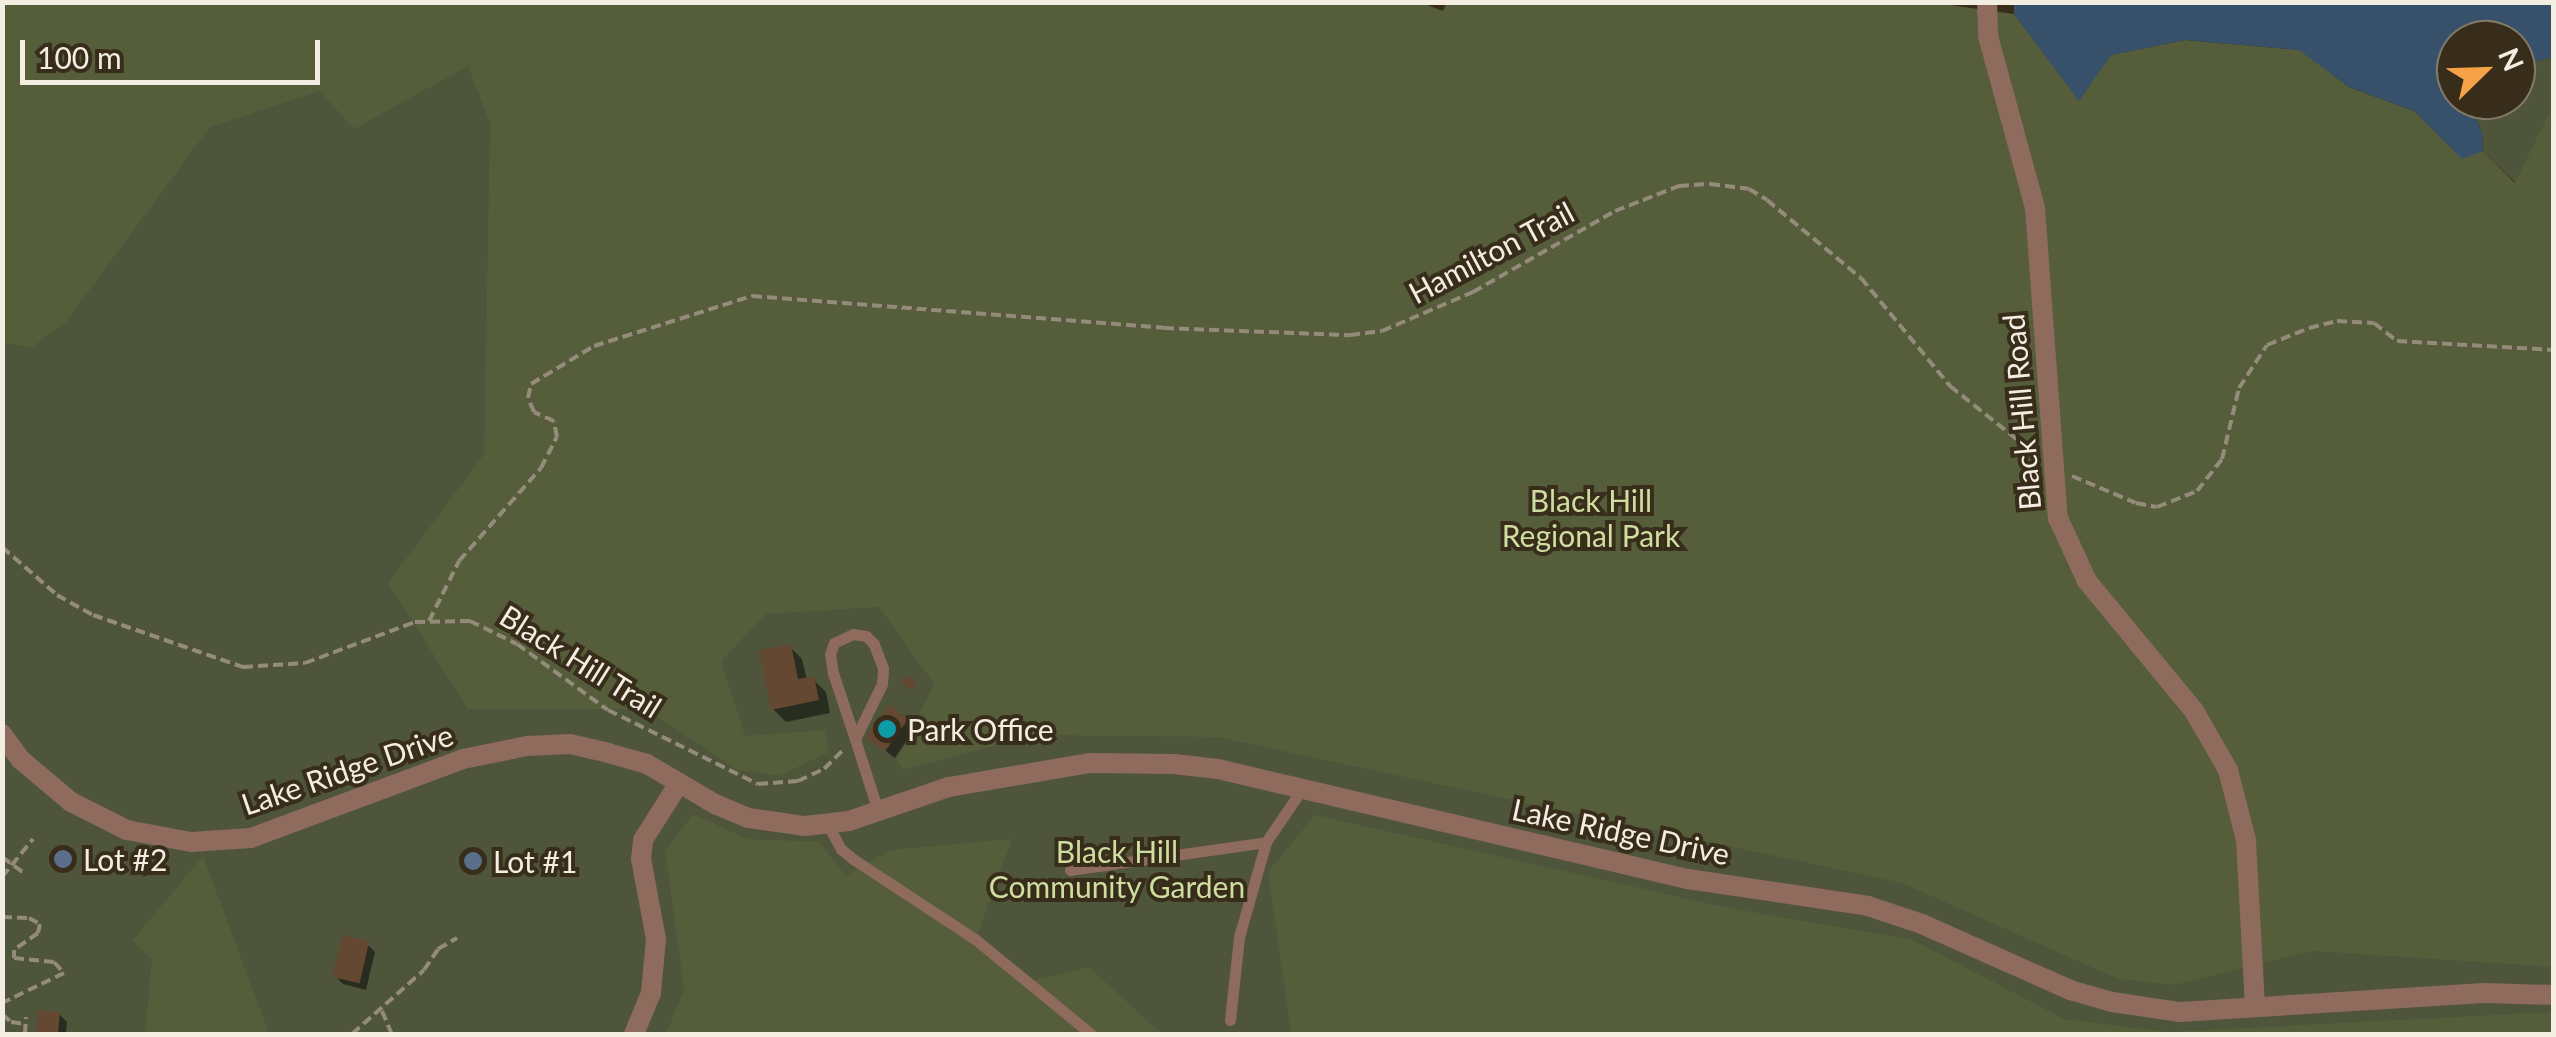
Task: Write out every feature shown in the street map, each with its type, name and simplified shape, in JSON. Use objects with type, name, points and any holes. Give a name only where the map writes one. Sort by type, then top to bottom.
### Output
[{"type":"street","name":"Black Hill Road","points":[[1987,2],[1988,36],[2034,208],[2058,518],[2087,581],[2194,711],[2228,770],[2246,840],[2255,1006]]},
{"type":"street","name":"Lake Ridge Drive","points":[[2,734],[20,760],[71,802],[127,830],[191,842],[251,838],[463,758],[527,746],[570,744],[647,764],[748,818],[805,826],[878,811],[949,787],[1089,764],[1203,768],[1688,879],[1868,906],[1922,924],[2070,990],[2112,1002],[2180,1012],[2483,993],[2554,995]]},
{"type":"street","points":[[634,1034],[651,993],[656,939],[641,859],[644,840],[679,783]]},
{"type":"lane","points":[[854,739],[882,684],[883,668],[874,644],[866,636],[853,634],[834,644],[830,654],[854,739],[878,811]]},
{"type":"lane","points":[[1230,1020],[1238,937],[1266,842],[1302,789]]},
{"type":"lane","points":[[826,824],[841,849],[853,859],[976,939],[1091,1034]]},
{"type":"lane","points":[[1070,870],[1266,842]]},
{"type":"path","name":"Hamilton Trail","points":[[430,621],[459,561],[541,468],[557,437],[554,422],[534,412],[528,398],[531,384],[594,346],[752,296],[1164,328],[1350,335],[1382,331],[1473,292],[1615,211],[1695,185],[1750,190],[1861,278],[1950,386],[2054,469],[2157,508],[2197,491],[2222,459],[2239,388],[2266,346],[2309,328],[2337,322],[2374,323],[2398,341],[2554,350]]},
{"type":"path","name":"Black Hill Trail","points":[[2,547],[57,594],[94,615],[243,668],[305,663],[388,630],[430,621],[470,622],[492,629],[608,710],[758,784],[798,782],[824,770],[842,749],[848,766]]},
{"type":"path","points":[[2,877],[32,839]]},
{"type":"path","points":[[2,857],[23,872]]},
{"type":"path","points":[[2,917],[29,918],[40,924],[38,933],[14,950],[14,958],[54,962],[64,972],[2,1003]]},
{"type":"path","points":[[352,1034],[424,970],[438,949],[457,938]]},
{"type":"path","points":[[382,1010],[392,1034]]},
{"type":"path","points":[[2,1014],[10,1022],[26,1024]]},
{"type":"path","points":[[24,1034],[26,1016]]},
{"type":"green space","name":"Black Hill Regional Park","points":[[1052,2],[1453,21],[1478,2],[1846,2],[2553,273],[2553,1034],[3,1034],[3,3]]},
{"type":"green space","name":"Black Hill Regional Park","points":[[1419,2],[1443,11],[1447,2],[1935,3],[2014,14],[2079,100],[2110,55],[2185,40],[2300,50],[2349,87],[2414,111],[2462,158],[2483,151],[2515,183],[2553,105],[2553,967],[2313,951],[2174,985],[2118,979],[1902,883],[1217,737],[1037,735],[902,770],[897,759],[934,684],[879,607],[766,614],[721,661],[745,736],[825,730],[829,752],[779,776],[738,770],[645,709],[468,709],[388,583],[484,454],[490,123],[468,66],[354,129],[320,91],[210,127],[65,323],[31,348],[3,342],[3,3]]},
{"type":"green space","points":[[2553,57],[2553,181],[2516,183],[2483,151],[2476,120],[2536,120],[2536,61]]},
{"type":"green space","points":[[693,814],[748,839],[819,842],[846,876],[890,850],[1012,839],[976,939],[1031,981],[1089,967],[1162,1034],[666,1034],[684,989],[665,851]]},
{"type":"green space","points":[[1315,815],[1724,907],[1913,940],[2064,1019],[2168,1032],[2553,1012],[2553,1034],[1291,1034],[1268,872]]},
{"type":"green space","points":[[203,856],[269,1034],[145,1034],[152,959],[132,941]]},
{"type":"water","points":[[2014,3],[2553,3],[2553,57],[2536,61],[2536,20],[2436,20],[2436,120],[2476,120],[2482,133],[2483,151],[2462,159],[2414,111],[2349,87],[2299,50],[2185,40],[2111,55],[2079,101],[2014,14]]},
{"type":"building","points":[[791,644],[798,679],[814,676],[819,700],[771,710],[759,650]]},
{"type":"building","points":[[907,675],[917,682],[911,690],[901,683]]},
{"type":"building","name":"Park Office","points":[[889,705],[908,719],[885,751],[865,737]]},
{"type":"building","points":[[342,935],[369,941],[360,983],[332,977]]},
{"type":"building","points":[[38,1010],[60,1012],[58,1034],[36,1034]]},
{"type":"place","name":"Park Office","points":[[887,729]]},
{"type":"place","name":"Lot #2","points":[[63,859]]},
{"type":"place","name":"Lot #1","points":[[473,861]]},
{"type":"park label","name":"Black Hill Community Garden","points":[[1117,868]]}]
